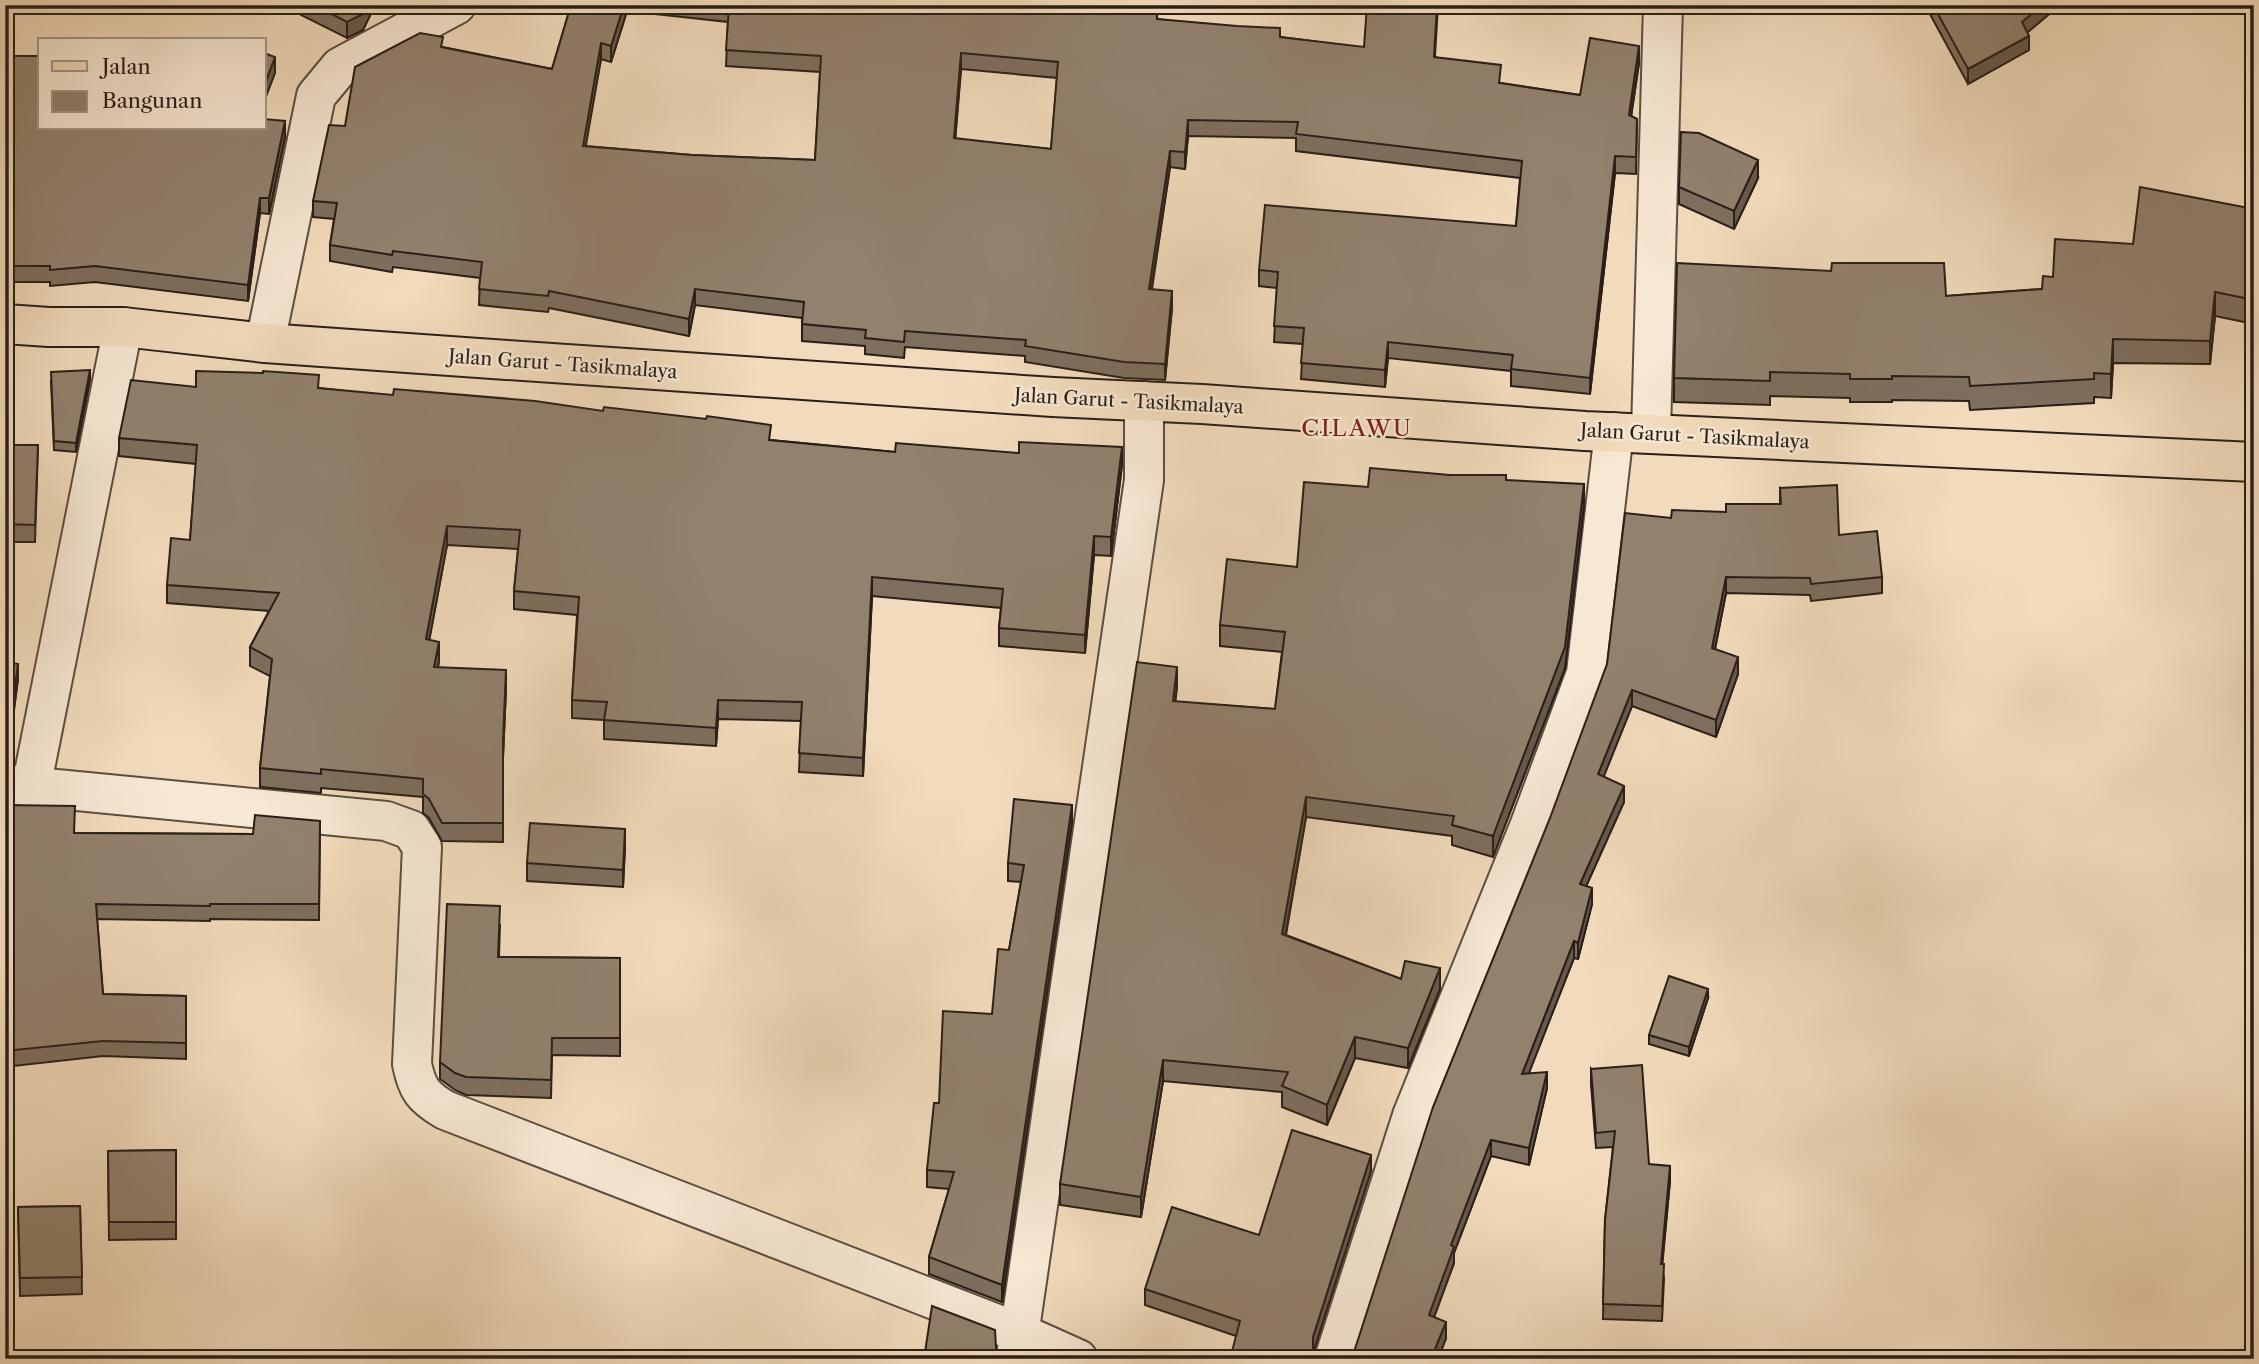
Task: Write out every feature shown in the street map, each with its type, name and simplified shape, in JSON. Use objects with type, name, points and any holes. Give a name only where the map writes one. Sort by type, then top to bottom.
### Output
[{"type":"main road","name":"Jalan Garut - Tasikmalaya","points":[[5,324],[123,327],[265,343],[1040,397],[1144,401],[1633,432],[2254,462]]},
{"type":"street","points":[[265,343],[316,96],[340,67],[456,5]]},
{"type":"street","points":[[1334,1359],[1412,1116],[1529,827],[1586,673],[1633,432],[1663,5]]},
{"type":"street","points":[[123,327],[18,786],[386,821],[411,830],[422,847],[412,1064],[416,1083],[428,1100],[445,1110],[1018,1346],[1078,1359]]},
{"type":"street","points":[[1018,1346],[1144,480],[1144,401]]},
{"type":"building","points":[[314,5],[367,5],[363,14],[347,22]]},
{"type":"building","points":[[571,5],[624,5],[611,46],[601,43],[583,146],[692,155],[815,160],[821,56],[726,50],[729,6],[724,5],[1157,5],[1157,19],[1280,28],[1280,37],[1364,47],[1367,5],[1437,5],[1434,57],[1501,65],[1499,83],[1580,95],[1590,38],[1639,46],[1629,115],[1637,119],[1636,157],[1615,156],[1590,378],[1511,369],[1513,355],[1388,342],[1385,370],[1301,363],[1304,328],[1274,326],[1278,272],[1259,270],[1265,205],[1516,226],[1522,161],[1296,134],[1298,122],[1188,120],[1185,152],[1170,151],[1149,289],[1172,291],[1165,364],[1124,362],[1025,346],[1026,340],[905,331],[904,342],[865,338],[866,330],[802,324],[804,302],[695,289],[689,319],[549,291],[548,296],[479,289],[482,262],[393,251],[392,255],[330,245],[337,203],[313,201],[329,125],[345,126],[355,67],[420,33],[443,37],[441,47],[552,69]],"holes":[[[961,53],[1058,62],[1051,149],[954,138]]]},
{"type":"building","points":[[1933,5],[2042,5],[2022,22],[2029,36],[1968,69]]},
{"type":"building","points":[[266,54],[275,57],[266,81]]},
{"type":"building","points":[[5,56],[38,56],[38,130],[266,130],[266,119],[285,121],[269,198],[260,198],[248,285],[95,266],[50,270],[50,266],[5,266]]},
{"type":"building","points":[[1681,132],[1699,133],[1758,160],[1734,211],[1679,187]]},
{"type":"building","points":[[2140,187],[2254,209],[2254,300],[2215,292],[2210,341],[2113,339],[2111,374],[2094,373],[2094,379],[1970,386],[1969,377],[1892,376],[1892,379],[1850,379],[1850,374],[1770,372],[1770,381],[1674,378],[1677,263],[1831,271],[1832,263],[1944,263],[1946,296],[2042,289],[2043,276],[2053,277],[2055,239],[2133,244]]},
{"type":"building","points":[[90,370],[76,443],[54,441],[51,372]]},
{"type":"building","points":[[196,371],[263,371],[319,375],[318,388],[393,395],[394,389],[535,401],[603,411],[604,407],[706,419],[707,416],[771,425],[769,440],[895,452],[896,443],[1019,453],[1019,442],[1122,447],[1111,537],[1094,536],[1085,635],[999,628],[1003,589],[872,577],[863,758],[799,753],[802,702],[718,700],[716,728],[604,720],[607,702],[572,700],[579,597],[514,591],[520,530],[447,526],[426,639],[439,642],[434,667],[506,670],[503,823],[442,823],[429,799],[423,794],[423,779],[321,769],[321,774],[260,768],[272,659],[250,647],[279,593],[167,585],[171,538],[190,540],[197,445],[119,438],[131,380],[196,387]]},
{"type":"building","points":[[5,445],[38,445],[35,525],[5,524]]},
{"type":"building","points":[[1370,468],[1450,475],[1506,475],[1506,480],[1584,484],[1565,647],[1493,836],[1452,825],[1454,816],[1306,797],[1282,934],[1401,979],[1405,961],[1440,968],[1408,1048],[1355,1037],[1327,1105],[1282,1086],[1288,1072],[1163,1060],[1141,1197],[1060,1184],[1137,662],[1177,667],[1173,701],[1275,709],[1285,632],[1220,625],[1227,559],[1297,567],[1304,482],[1368,487]]},
{"type":"building","points":[[1837,485],[1839,535],[1877,531],[1882,577],[1811,584],[1810,578],[1726,577],[1712,648],[1738,657],[1716,720],[1632,690],[1598,774],[1624,786],[1580,884],[1592,888],[1578,943],[1574,941],[1522,1074],[1547,1072],[1529,1148],[1491,1140],[1451,1245],[1454,1247],[1429,1315],[1446,1322],[1431,1359],[1348,1359],[1355,1349],[1433,1107],[1550,818],[1607,664],[1625,513],[1671,518],[1672,510],[1726,512],[1726,504],[1781,504],[1780,488]]},
{"type":"building","points":[[5,662],[18,664],[7,747],[5,747]]},
{"type":"building","points":[[1014,799],[1072,805],[1002,1285],[929,1257],[954,1172],[927,1170],[934,1103],[939,1103],[943,1011],[992,1014],[998,949],[1009,950],[1024,865],[1008,863]]},
{"type":"building","points":[[5,805],[75,806],[74,833],[253,834],[255,815],[320,821],[319,904],[96,904],[103,994],[186,996],[186,1043],[103,1041],[5,1051]]},
{"type":"building","points":[[530,823],[625,829],[623,870],[527,863]]},
{"type":"building","points":[[447,904],[500,906],[498,957],[620,958],[620,1038],[552,1038],[551,1080],[466,1077],[440,1062]]},
{"type":"building","points":[[1669,976],[1708,989],[1689,1047],[1649,1035]]},
{"type":"building","points":[[1642,1065],[1649,1164],[1670,1166],[1661,1264],[1664,1264],[1662,1306],[1603,1304],[1605,1220],[1615,1131],[1596,1133],[1591,1069]]},
{"type":"building","points":[[1292,1130],[1371,1155],[1313,1337],[1313,1348],[1320,1359],[1230,1359],[1240,1321],[1145,1289],[1172,1207],[1259,1235]]},
{"type":"building","points":[[176,1150],[176,1222],[109,1222],[108,1151]]},
{"type":"building","points":[[80,1206],[82,1277],[20,1278],[18,1207]]},
{"type":"building","points":[[932,1306],[995,1330],[996,1348],[1007,1359],[924,1359]]},
{"type":"building","points":[[1033,1353],[1059,1359],[1025,1359]]},
{"type":"district","name":"CILAWU","points":[[1357,428]]}]
